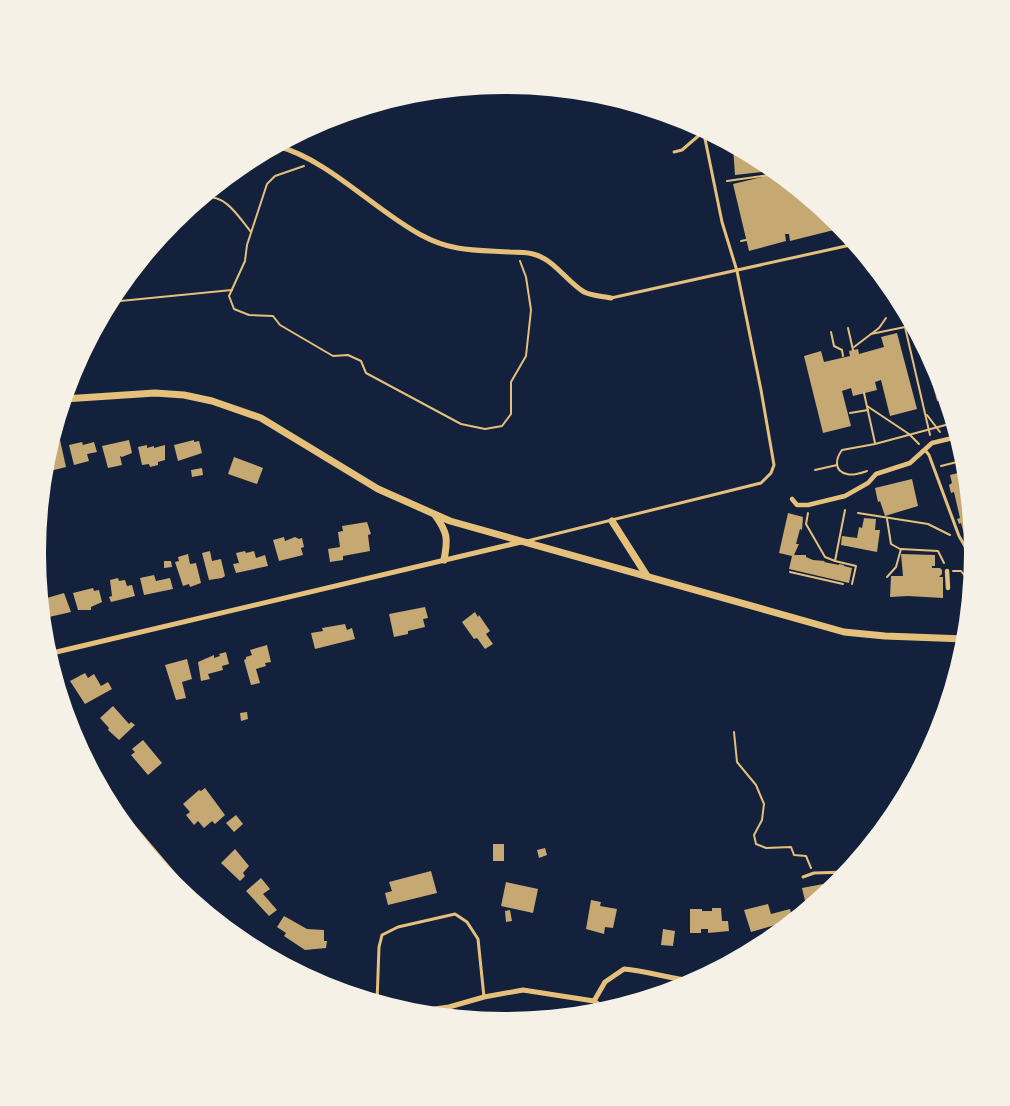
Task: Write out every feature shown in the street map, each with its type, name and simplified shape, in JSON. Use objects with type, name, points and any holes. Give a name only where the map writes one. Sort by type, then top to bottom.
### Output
[{"type":"street","points":[[289,149],[315,162],[396,220],[446,247],[534,254],[553,264],[570,282],[586,293],[611,298]]},
{"type":"street","points":[[74,398],[155,393],[184,395],[234,407],[261,418],[378,489],[435,515],[487,533],[526,541],[844,632],[956,639]]},
{"type":"street","points":[[792,499],[797,505],[808,505],[845,496],[868,483],[876,474],[910,464],[932,443],[949,438]]},
{"type":"street","points":[[435,515],[448,540],[444,560]]},
{"type":"street","points":[[612,520],[647,576]]},
{"type":"street","points":[[57,652],[526,541]]},
{"type":"street","points":[[947,571],[948,588]]},
{"type":"street","points":[[444,1008],[523,990],[559,994],[594,1002],[605,982],[624,969],[643,970],[678,978]]},
{"type":"lane","points":[[674,152],[682,150],[696,137]]},
{"type":"lane","points":[[526,541],[761,483],[766,480],[774,465],[736,271],[722,222],[705,141]]},
{"type":"lane","points":[[611,298],[845,246]]},
{"type":"lane","points":[[925,450],[929,454],[964,544]]},
{"type":"lane","points":[[802,877],[814,873],[833,873]]},
{"type":"lane","points":[[377,993],[379,947],[382,935],[407,924],[455,914],[466,922],[478,939],[484,997]]},
{"type":"path","points":[[315,162],[275,176],[267,184],[251,232],[245,261],[230,296],[234,309],[249,315],[273,316],[280,325],[333,356],[348,355],[361,361],[366,374],[461,424],[485,429],[502,426],[511,414],[511,382],[526,356],[531,310],[526,277],[517,252]]},
{"type":"path","points":[[727,181],[765,176]]},
{"type":"path","points":[[217,197],[223,199],[251,232]]},
{"type":"path","points":[[741,241],[746,240]]},
{"type":"path","points":[[122,301],[232,290]]},
{"type":"path","points":[[848,328],[853,349],[879,328],[886,318]]},
{"type":"path","points":[[871,334],[904,327]]},
{"type":"path","points":[[831,332],[834,346],[842,350],[843,356]]},
{"type":"path","points":[[906,332],[932,443]]},
{"type":"path","points":[[864,393],[875,444]]},
{"type":"path","points":[[850,413],[867,408],[909,434],[925,450]]},
{"type":"path","points":[[925,413],[944,440]]},
{"type":"path","points":[[876,474],[868,471],[849,475],[843,473],[837,465],[837,459],[843,450],[945,425]]},
{"type":"path","points":[[933,468],[955,462]]},
{"type":"path","points":[[815,470],[837,465]]},
{"type":"path","points":[[835,561],[845,510]]},
{"type":"path","points":[[808,512],[806,524],[825,557],[856,566],[852,584]]},
{"type":"path","points":[[858,513],[928,524],[954,537],[959,536]]},
{"type":"path","points":[[887,519],[891,544],[901,549],[938,551],[947,571],[961,571],[963,575]]},
{"type":"path","points":[[887,577],[896,567],[901,549]]},
{"type":"path","points":[[790,572],[843,584]]},
{"type":"path","points":[[734,732],[737,762],[756,785],[764,804],[762,820],[754,835],[756,844],[766,848],[791,847],[794,855],[806,856],[814,873]]},
{"type":"building","points":[[734,156],[760,172],[735,175]]},
{"type":"building","points":[[766,176],[807,208],[831,231],[790,241],[789,234],[785,234],[786,241],[749,251],[733,184]]},
{"type":"building","points":[[897,333],[917,409],[890,416],[881,380],[875,382],[877,390],[853,396],[851,388],[842,391],[851,426],[823,433],[804,356],[821,351],[824,362],[850,356],[849,351],[858,349],[859,354],[884,347],[881,337]]},
{"type":"building","points":[[129,440],[132,453],[120,456],[122,465],[108,468],[102,446]]},
{"type":"building","points":[[194,440],[194,442],[199,441],[202,453],[178,461],[174,445]]},
{"type":"building","points":[[60,441],[66,467],[54,470]]},
{"type":"building","points":[[82,442],[83,445],[94,442],[97,452],[87,454],[89,461],[74,465],[69,445]]},
{"type":"building","points":[[147,445],[147,448],[154,446],[154,448],[165,445],[165,460],[150,467],[149,464],[142,465],[138,447]]},
{"type":"building","points":[[234,457],[263,468],[257,484],[228,474]]},
{"type":"building","points":[[202,468],[203,475],[192,477],[191,470]]},
{"type":"building","points":[[957,473],[963,531],[957,519],[960,518],[954,492],[951,493],[949,485],[952,483],[950,475]]},
{"type":"building","points":[[912,479],[918,506],[885,516],[880,501],[878,502],[875,488]]},
{"type":"building","points":[[788,513],[803,517],[802,530],[800,529],[796,544],[799,544],[794,555],[806,555],[813,560],[852,568],[849,583],[789,569],[792,556],[779,553]]},
{"type":"building","points":[[864,518],[876,519],[875,530],[880,530],[877,552],[841,545],[842,536],[857,538]]},
{"type":"building","points":[[367,522],[371,534],[368,535],[370,551],[343,556],[343,560],[330,562],[328,549],[340,547],[338,532],[343,531],[342,526]]},
{"type":"building","points":[[284,537],[285,541],[295,537],[302,538],[303,555],[279,561],[273,540]]},
{"type":"building","points":[[210,551],[212,561],[221,559],[225,576],[222,578],[209,580],[202,553]]},
{"type":"building","points":[[245,551],[246,553],[254,551],[256,558],[265,555],[268,566],[236,573],[233,564],[239,563],[236,553]]},
{"type":"building","points":[[188,554],[190,564],[196,563],[201,583],[190,587],[189,584],[183,586],[175,562],[179,561],[178,557]]},
{"type":"building","points":[[901,554],[935,555],[935,566],[932,568],[942,570],[939,577],[943,577],[943,598],[890,597],[891,576],[903,576]]},
{"type":"building","points":[[164,561],[171,561],[172,567],[164,568]]},
{"type":"building","points":[[154,575],[156,581],[170,578],[173,589],[144,595],[140,578]]},
{"type":"building","points":[[118,578],[119,581],[125,580],[127,586],[132,585],[135,596],[111,602],[110,580]]},
{"type":"building","points":[[93,588],[94,591],[99,590],[102,602],[91,607],[91,610],[78,610],[73,593]]},
{"type":"building","points":[[64,593],[71,612],[51,617],[48,598]]},
{"type":"building","points":[[425,607],[428,618],[423,619],[425,627],[394,637],[389,614]]},
{"type":"building","points":[[475,612],[490,631],[486,634],[493,644],[485,649],[477,638],[474,639],[462,622]]},
{"type":"building","points":[[345,624],[347,630],[352,628],[355,639],[315,649],[311,633],[323,631],[322,628]]},
{"type":"building","points":[[267,645],[271,662],[256,669],[260,683],[251,685],[244,660],[252,655],[250,650]]},
{"type":"building","points":[[226,652],[229,664],[222,666],[223,670],[208,674],[210,679],[201,681],[198,662]]},
{"type":"building","points":[[187,659],[192,679],[182,682],[186,698],[176,700],[165,665]]},
{"type":"building","points":[[85,673],[88,678],[94,674],[101,686],[108,682],[112,689],[85,704],[70,681]]},
{"type":"building","points":[[113,706],[129,724],[131,722],[135,725],[119,740],[100,718]]},
{"type":"building","points":[[247,712],[248,719],[241,721],[240,713]]},
{"type":"building","points":[[143,740],[162,763],[148,775],[131,755],[135,752],[132,749]]},
{"type":"building","points":[[205,788],[225,815],[215,824],[212,821],[204,828],[198,821],[194,825],[186,815],[190,812],[183,804],[199,790]]},
{"type":"building","points":[[236,815],[243,824],[234,832],[226,823]]},
{"type":"building","points":[[493,844],[504,844],[504,861],[493,861]]},
{"type":"building","points":[[545,848],[547,855],[539,858],[537,850]]},
{"type":"building","points":[[235,849],[249,866],[240,881],[221,863]]},
{"type":"building","points":[[431,871],[437,893],[388,905],[385,893],[392,891],[389,882]]},
{"type":"building","points":[[261,878],[270,889],[263,894],[277,910],[269,916],[246,891]]},
{"type":"building","points":[[506,882],[538,889],[533,913],[501,906]]},
{"type":"building","points":[[821,884],[805,900],[802,888]]},
{"type":"building","points":[[591,900],[601,902],[600,906],[617,909],[613,928],[605,927],[604,934],[586,929]]},
{"type":"building","points":[[768,904],[771,914],[790,909],[791,911],[771,926],[751,932],[744,910]]},
{"type":"building","points":[[712,908],[721,908],[722,921],[728,921],[729,931],[708,933],[708,929],[701,929],[701,933],[690,933],[690,909],[712,911]]},
{"type":"building","points":[[510,910],[512,921],[506,922],[505,911]]},
{"type":"building","points":[[284,916],[307,929],[324,930],[326,948],[305,950],[284,936],[286,933],[277,927]]},
{"type":"building","points":[[663,929],[675,931],[673,946],[661,945]]}]
